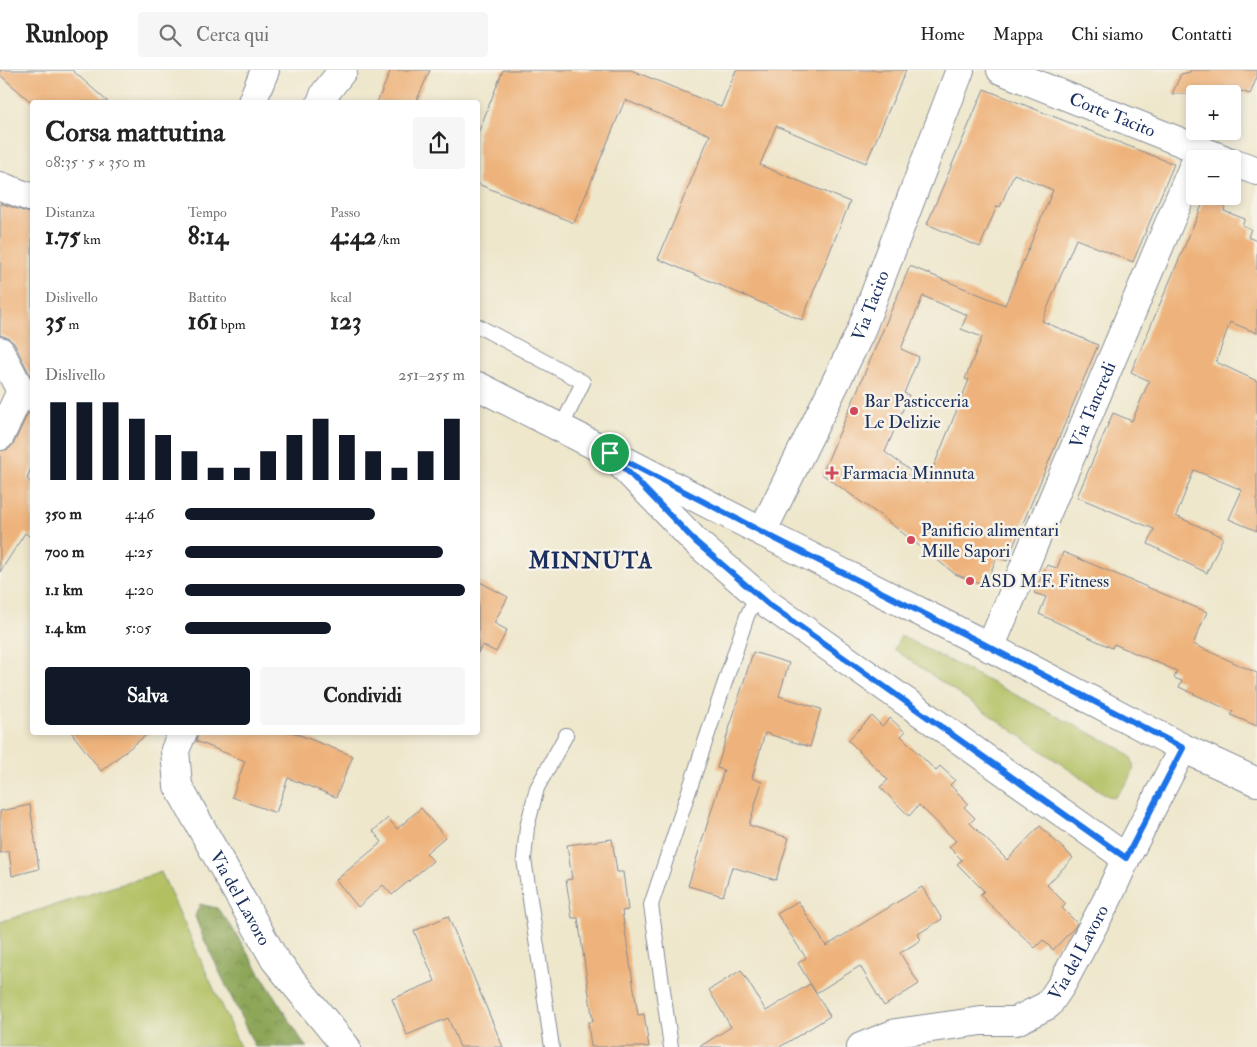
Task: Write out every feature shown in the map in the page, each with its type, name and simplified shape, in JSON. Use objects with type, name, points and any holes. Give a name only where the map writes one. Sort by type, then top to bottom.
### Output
[{"type":"street","points":[[253,100],[265,70]]},
{"type":"street","points":[[322,100],[343,70]]},
{"type":"street","name":"Via Tacito","points":[[762,532],[860,333],[960,70]]},
{"type":"street","name":"Corte Tacito","points":[[1001,70],[1188,150]]},
{"type":"street","points":[[1241,165],[1257,171]]},
{"type":"street","points":[[0,186],[30,197]]},
{"type":"street","name":"Via Tancredi","points":[[990,648],[1186,198]]},
{"type":"street","points":[[0,351],[27,395],[0,436]]},
{"type":"street","points":[[480,387],[1183,748],[1257,782]]},
{"type":"street","points":[[610,453],[696,542],[757,595],[816,639],[1126,858]]},
{"type":"street","name":"Via del Lavoro","points":[[182,735],[175,750],[178,786],[275,960],[346,1047]]},
{"type":"street","name":"Via del Lavoro","points":[[861,1047],[896,1033],[981,1021],[1016,1021],[1048,1005],[1062,984],[1107,900],[1126,858],[1183,748]]},
{"type":"lane","points":[[480,327],[583,382],[561,428]]},
{"type":"lane","points":[[671,1047],[651,905],[746,616],[757,595]]},
{"type":"lane","points":[[552,1047],[524,859],[527,827],[538,788],[566,735]]},
{"type":"green space","points":[[901,636],[1121,749],[1132,760],[1133,771],[1129,780],[1114,798],[1106,795],[894,649]]},
{"type":"green space","points":[[161,872],[240,1047],[0,1047],[0,922]]},
{"type":"green space","points":[[200,904],[217,908],[229,923],[307,1047],[255,1047],[202,935],[195,916]]},
{"type":"building","points":[[0,70],[72,70],[106,100],[30,101],[0,75]]},
{"type":"building","points":[[391,70],[430,70],[417,100],[378,100]]},
{"type":"building","points":[[503,70],[631,70],[721,107],[736,70],[906,70],[866,163],[776,126],[760,165],[850,202],[802,320],[658,259],[710,135],[625,100],[574,223],[480,185],[480,128]]},
{"type":"building","points":[[1191,70],[1257,70],[1257,77],[1250,94],[1241,91],[1241,85],[1186,85],[1186,94],[1172,94],[1181,74]]},
{"type":"building","points":[[984,89],[1174,164],[1133,262],[1076,239],[1042,321],[1098,345],[1007,561],[997,557],[985,586],[955,574],[881,516],[822,474],[910,266],[1005,305],[1053,190],[1014,174],[1000,207],[997,206],[980,247],[927,224]],"holes":[[[923,296],[967,315],[961,329],[982,337],[965,379],[969,380],[927,483],[885,452],[909,395],[904,393],[919,357],[901,349]]]},
{"type":"building","points":[[0,203],[30,213],[30,375],[14,343],[0,335]]},
{"type":"building","points":[[1202,205],[1226,205],[1224,211],[1245,219],[1242,225],[1251,229],[1248,237],[1257,241],[1257,333],[1230,322],[1216,362],[1257,381],[1257,531],[1229,519],[1242,490],[1194,470],[1176,516],[1223,537],[1207,573],[1148,544],[1154,529],[1077,497],[1113,413],[1132,421],[1149,381],[1131,372]]},
{"type":"building","points":[[28,413],[30,413],[30,471],[27,479],[30,481],[30,537],[25,533],[0,572],[0,451],[9,449],[14,443]]},
{"type":"building","points":[[1063,552],[1207,612],[1193,644],[1257,673],[1257,726],[1231,715],[1233,712],[1179,687],[1182,681],[1174,678],[1177,671],[1114,644],[1112,648],[1039,614],[1046,597],[1034,593],[1047,565],[1057,568]]},
{"type":"building","points":[[480,582],[508,597],[494,623],[507,630],[496,652],[482,645],[480,649]]},
{"type":"building","points":[[753,652],[789,663],[779,696],[821,709],[810,747],[765,733],[752,778],[762,782],[749,825],[789,838],[776,880],[732,867],[723,896],[688,886],[724,770],[717,768]]},
{"type":"building","points":[[872,716],[882,726],[890,718],[905,732],[901,736],[936,771],[940,766],[955,780],[950,785],[968,803],[964,807],[975,818],[970,823],[1007,860],[1040,826],[1073,858],[1047,885],[1066,904],[1062,908],[1077,923],[1053,950],[1043,940],[1035,948],[980,895],[984,891],[957,864],[962,860],[949,847],[956,841],[919,805],[909,816],[880,787],[888,780],[848,740]]},
{"type":"building","points":[[73,735],[146,735],[101,771]]},
{"type":"building","points":[[197,735],[300,735],[353,756],[336,797],[288,778],[276,813],[232,797],[245,761],[196,741]]},
{"type":"building","points":[[30,805],[39,869],[12,876],[9,851],[0,853],[0,811]]},
{"type":"building","points":[[421,808],[445,837],[426,853],[433,861],[392,895],[383,885],[358,907],[336,880],[382,842],[373,831],[388,818],[397,829]]},
{"type":"building","points":[[612,839],[617,872],[623,872],[628,910],[622,911],[638,1015],[644,1014],[649,1047],[591,1047],[588,1022],[593,1022],[578,918],[572,918],[566,880],[572,879],[567,845]]},
{"type":"building","points":[[922,887],[942,919],[918,934],[921,940],[900,953],[919,984],[884,1006],[860,966],[816,993],[798,963],[806,958],[777,914],[798,901],[826,946]]},
{"type":"building","points":[[448,916],[503,1047],[460,1047],[448,1018],[407,1035],[392,999],[435,981],[414,931]]},
{"type":"building","points":[[741,970],[766,1011],[810,984],[830,1016],[780,1047],[699,1047],[731,1027],[709,990]]},
{"type":"place","name":"Bar Pasticceria Le Delizie","points":[[854,411]]},
{"type":"place","name":"Farmacia Minnuta","points":[[832,473]]},
{"type":"place","name":"Panificio alimentari Mille Sapori","points":[[911,540]]},
{"type":"place","name":"ASD M.F. Fitness","points":[[970,581]]},
{"type":"district","name":"MINNUTA","points":[[591,560]]},
{"type":"route","points":[[610,453],[1183,748],[1126,858],[768,604],[696,542],[610,453]]}]
